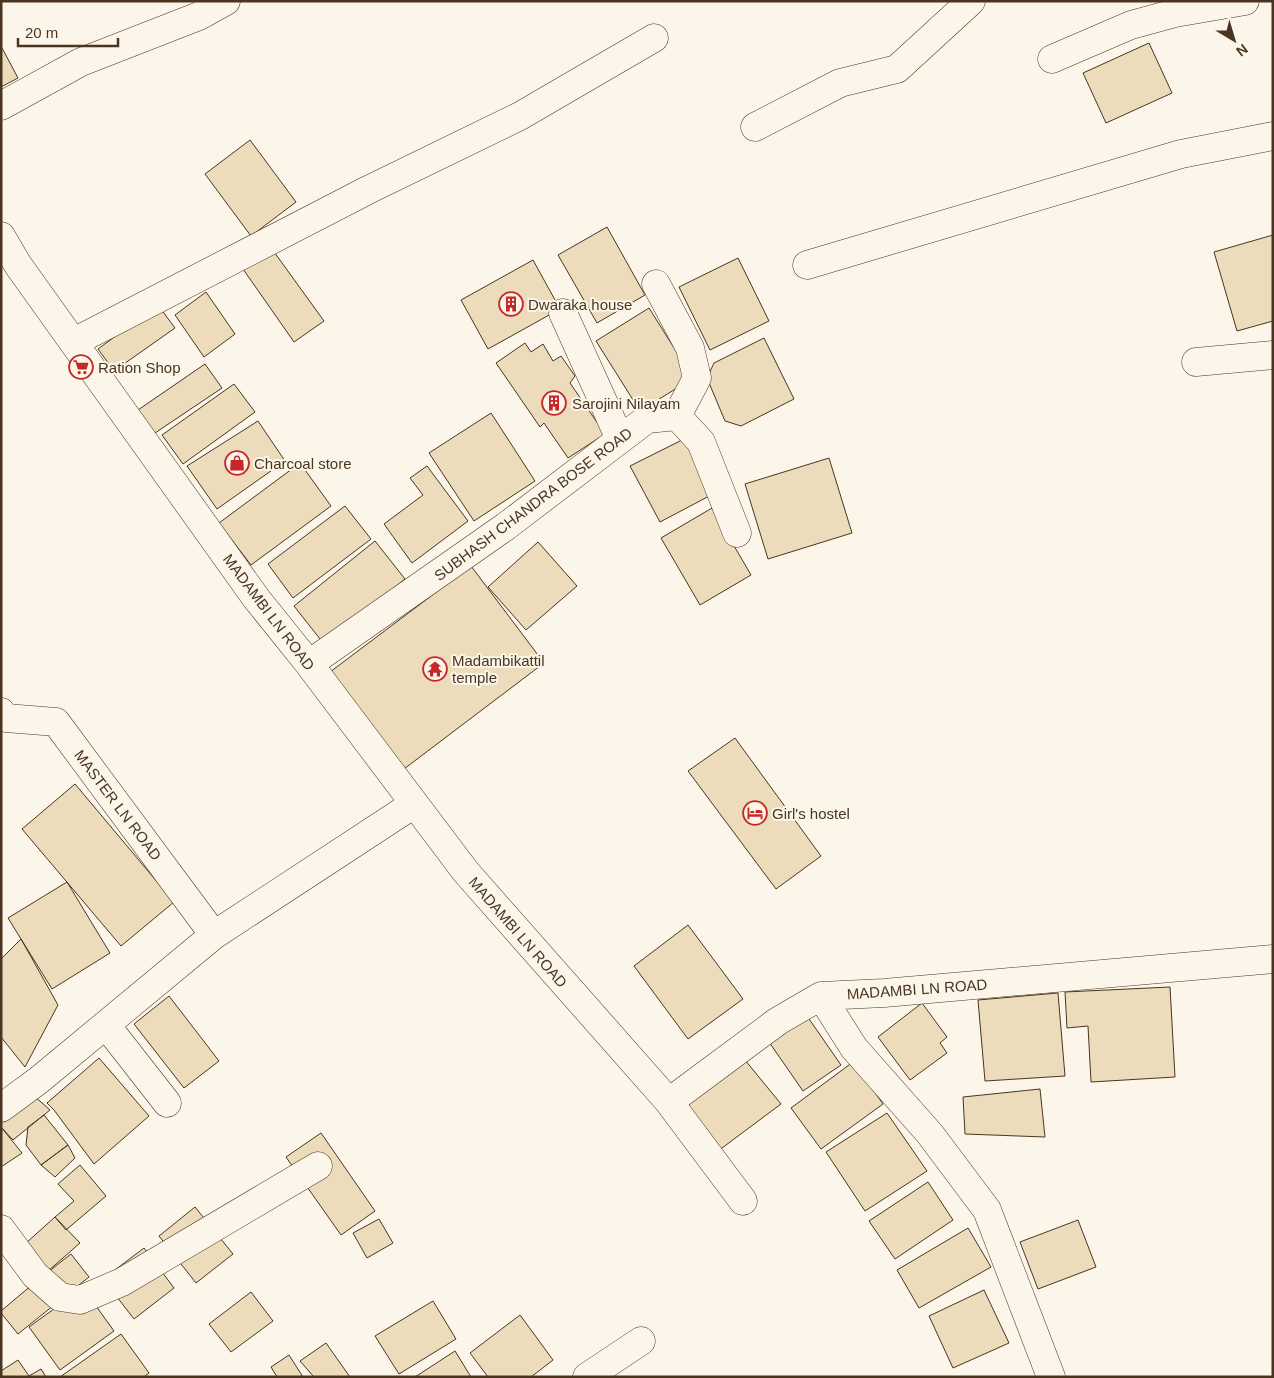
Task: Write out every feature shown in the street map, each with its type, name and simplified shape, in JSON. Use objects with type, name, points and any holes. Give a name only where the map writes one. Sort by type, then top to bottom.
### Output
[{"type":"street","points":[[1,106],[81,62],[199,16],[226,1]]},
{"type":"street","points":[[755,127],[840,83],[896,69],[971,1]]},
{"type":"street","points":[[1052,59],[1131,26],[1175,13],[1245,1]]},
{"type":"street","points":[[74,342],[368,190],[520,116],[654,38]]},
{"type":"street","points":[[807,264],[1181,154],[1273,136]]},
{"type":"street","name":"MADAMBI LN ROAD","points":[[1,236],[18,265],[256,598],[309,664],[466,872],[669,1102],[778,1021],[821,996],[884,993],[1273,959]]},
{"type":"street","points":[[656,284],[690,348],[697,378],[677,416],[701,442],[737,532]]},
{"type":"street","points":[[563,313],[620,440]]},
{"type":"street","points":[[1196,362],[1273,355]]},
{"type":"street","name":"SUBHASH CHANDRA BOSE ROAD","points":[[309,664],[505,527],[646,419],[677,416]]},
{"type":"street","name":"MASTER LN ROAD","points":[[1,712],[6,718],[56,722],[214,935]]},
{"type":"street","points":[[1,1108],[39,1080],[214,935],[414,804]]},
{"type":"street","points":[[821,996],[854,1048],[930,1134],[986,1210],[1051,1377]]},
{"type":"street","points":[[106,1024],[167,1102]]},
{"type":"street","points":[[669,1102],[743,1201]]},
{"type":"street","points":[[1,1229],[35,1276],[60,1297],[80,1300],[122,1282],[318,1166]]},
{"type":"street","points":[[587,1377],[641,1340]]},
{"type":"building","points":[[1149,43],[1172,93],[1106,123],[1083,73]]},
{"type":"building","points":[[1,46],[18,78],[1,87]]},
{"type":"building","points":[[250,140],[296,202],[251,236],[205,174]]},
{"type":"building","points":[[607,227],[645,295],[597,323],[558,255]]},
{"type":"building","points":[[1273,235],[1273,321],[1237,331],[1214,252]]},
{"type":"building","points":[[272,249],[324,321],[294,342],[243,269]]},
{"type":"building","points":[[738,258],[769,321],[710,350],[679,287]]},
{"type":"building","name":"Dwaraka house","points":[[533,260],[560,309],[488,349],[461,300]]},
{"type":"building","points":[[206,292],[235,334],[204,357],[175,315]]},
{"type":"building","points":[[158,305],[175,328],[114,371],[98,349]]},
{"type":"building","points":[[649,308],[693,378],[640,411],[596,341]]},
{"type":"building","points":[[764,338],[794,399],[741,426],[725,421],[707,378],[714,363]]},
{"type":"building","name":"Sarojini Nilayam","points":[[525,343],[531,352],[543,344],[553,361],[561,356],[575,376],[570,383],[605,434],[568,458],[544,423],[540,427],[496,363]]},
{"type":"building","points":[[205,364],[222,388],[152,435],[135,412]]},
{"type":"building","points":[[234,384],[255,412],[183,464],[162,435]]},
{"type":"building","points":[[491,413],[535,481],[474,521],[429,453]]},
{"type":"building","name":"Charcoal store","points":[[258,421],[285,461],[217,509],[187,466]]},
{"type":"building","points":[[684,439],[713,494],[660,522],[630,466]]},
{"type":"building","points":[[829,458],[852,533],[768,559],[745,484]]},
{"type":"building","points":[[300,463],[331,506],[251,565],[219,523]]},
{"type":"building","points":[[427,466],[468,521],[412,563],[384,524],[423,495],[410,478]]},
{"type":"building","points":[[345,506],[371,539],[293,598],[268,564]]},
{"type":"building","points":[[712,508],[751,575],[700,605],[661,538]]},
{"type":"building","points":[[375,541],[405,579],[324,644],[294,606]]},
{"type":"building","points":[[538,542],[577,586],[526,630],[488,587]]},
{"type":"building","name":"Madambikattil temple","points":[[471,566],[544,663],[400,772],[326,675]]},
{"type":"building","name":"Girl's hostel","points":[[735,738],[821,856],[776,889],[688,771]]},
{"type":"building","points":[[75,784],[174,902],[121,946],[22,829]]},
{"type":"building","points":[[67,882],[110,953],[52,989],[8,918]]},
{"type":"building","points":[[688,925],[743,999],[688,1039],[634,966]]},
{"type":"building","points":[[21,939],[58,1005],[25,1067],[1,1037],[1,959]]},
{"type":"building","points":[[1170,987],[1175,1077],[1091,1082],[1088,1026],[1067,1028],[1065,992]]},
{"type":"building","points":[[1058,993],[1065,1076],[985,1081],[978,1000]]},
{"type":"building","points":[[169,996],[219,1061],[184,1088],[134,1024]]},
{"type":"building","points":[[922,1003],[947,1037],[940,1043],[947,1053],[910,1080],[878,1037]]},
{"type":"building","points":[[807,1016],[841,1065],[803,1091],[769,1042]]},
{"type":"building","points":[[99,1058],[149,1116],[94,1164],[47,1103]]},
{"type":"building","points":[[745,1060],[781,1104],[718,1151],[685,1106]]},
{"type":"building","points":[[853,1062],[883,1104],[821,1149],[791,1108]]},
{"type":"building","points":[[1040,1089],[1045,1137],[965,1134],[963,1097]]},
{"type":"building","points":[[32,1094],[50,1110],[13,1140],[1,1127],[1,1123]]},
{"type":"building","points":[[887,1113],[927,1171],[865,1211],[826,1152]]},
{"type":"building","points":[[44,1115],[68,1145],[41,1165],[26,1145],[28,1127]]},
{"type":"building","points":[[1,1127],[22,1153],[1,1167]]},
{"type":"building","points":[[321,1133],[375,1211],[341,1235],[286,1157]]},
{"type":"building","points":[[68,1145],[75,1158],[55,1177],[41,1165]]},
{"type":"building","points":[[80,1165],[106,1196],[66,1230],[55,1217],[74,1201],[58,1184]]},
{"type":"building","points":[[928,1182],[953,1220],[895,1259],[869,1221]]},
{"type":"building","points":[[195,1207],[233,1254],[196,1283],[159,1236]]},
{"type":"building","points":[[55,1217],[80,1243],[39,1279],[16,1252]]},
{"type":"building","points":[[379,1219],[393,1243],[367,1258],[353,1233]]},
{"type":"building","points":[[1078,1220],[1096,1267],[1038,1289],[1020,1242]]},
{"type":"building","points":[[968,1228],[991,1267],[919,1308],[897,1270]]},
{"type":"building","points":[[144,1248],[174,1288],[134,1319],[103,1279]]},
{"type":"building","points":[[71,1254],[89,1277],[18,1334],[1,1311]]},
{"type":"building","points":[[83,1288],[114,1331],[60,1370],[29,1327]]},
{"type":"building","points":[[984,1290],[1009,1343],[953,1368],[929,1316]]},
{"type":"building","points":[[251,1292],[273,1321],[231,1352],[209,1324]]},
{"type":"building","points":[[433,1301],[456,1339],[399,1374],[375,1336]]},
{"type":"building","points":[[520,1315],[553,1360],[531,1377],[488,1377],[470,1353]]},
{"type":"building","points":[[121,1334],[149,1373],[144,1377],[60,1377]]},
{"type":"building","points":[[326,1343],[350,1377],[314,1377],[300,1361]]},
{"type":"building","points":[[455,1351],[471,1377],[415,1377]]},
{"type":"building","points":[[289,1355],[303,1377],[277,1377],[271,1367]]},
{"type":"building","points":[[18,1360],[29,1376],[41,1369],[46,1377],[1,1377],[1,1371]]},
{"type":"place","name":"Dwaraka house","points":[[511,304]]},
{"type":"place","name":"Ration Shop","points":[[81,367]]},
{"type":"place","name":"Sarojini Nilayam","points":[[554,403]]},
{"type":"place","name":"Charcoal store","points":[[237,463]]},
{"type":"place","name":"Madambikattil temple","points":[[435,669]]},
{"type":"place","name":"Girl's hostel","points":[[755,813]]}]
